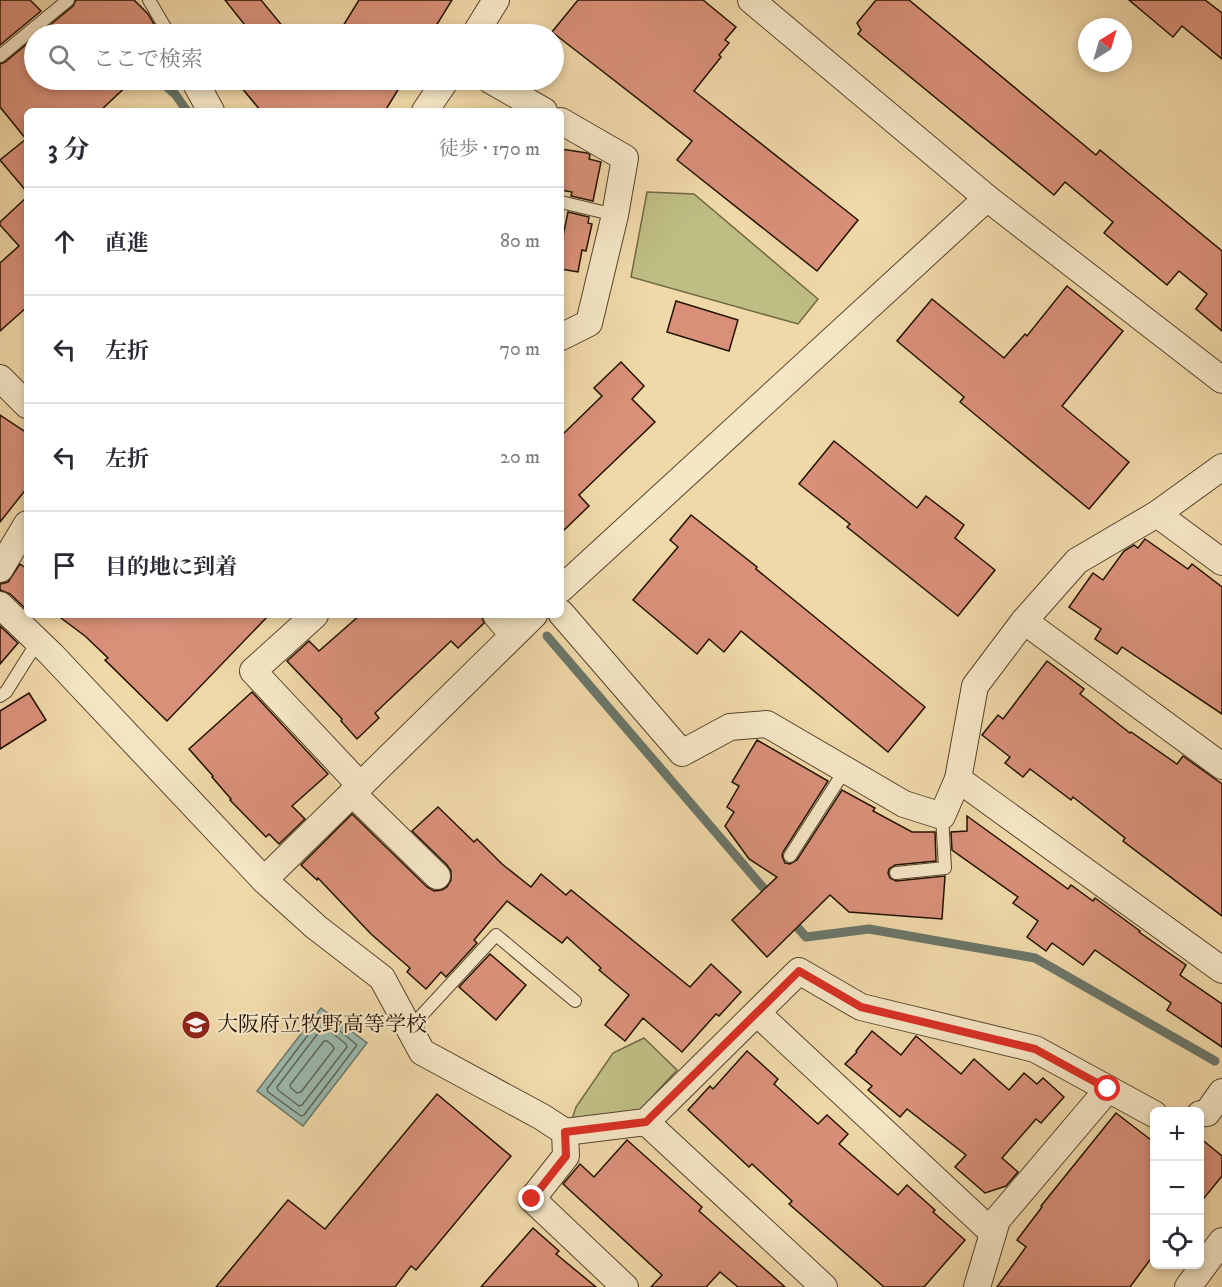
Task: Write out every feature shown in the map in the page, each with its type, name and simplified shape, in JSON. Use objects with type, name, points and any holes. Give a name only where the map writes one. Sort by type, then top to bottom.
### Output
[{"type":"street","points":[[481,24],[496,0]]},
{"type":"street","points":[[751,0],[987,198],[1222,380]]},
{"type":"street","points":[[199,90],[209,108]]},
{"type":"street","points":[[427,108],[439,90]]},
{"type":"street","points":[[507,90],[539,108]]},
{"type":"street","points":[[564,123],[625,158],[615,215],[589,323],[564,336]]},
{"type":"street","points":[[564,586],[987,198]]},
{"type":"street","points":[[0,378],[24,402]]},
{"type":"street","points":[[564,616],[682,753],[730,727],[767,724],[904,804],[942,816],[958,779],[975,686],[1024,621],[1077,561],[1157,514],[1222,467]]},
{"type":"street","points":[[1157,514],[1222,562]]},
{"type":"street","points":[[0,568],[24,529]]},
{"type":"street","points":[[0,605],[38,641],[264,880],[316,927],[382,978],[422,1052],[542,1117],[565,1132],[646,1122],[799,971],[861,1007],[1035,1049],[1150,1111]]},
{"type":"street","points":[[312,618],[253,671],[356,789],[437,876]]},
{"type":"street","points":[[499,618],[513,635]]},
{"type":"street","points":[[264,880],[531,618]]},
{"type":"street","points":[[1024,621],[1222,766]]},
{"type":"street","points":[[958,779],[1222,970]]},
{"type":"street","points":[[757,1013],[993,1233]]},
{"type":"street","points":[[977,1287],[997,1220],[1108,1089]]},
{"type":"street","points":[[1210,1118],[1222,1092]]},
{"type":"street","points":[[646,1122],[824,1287]]},
{"type":"street","points":[[565,1132],[566,1156],[532,1199],[625,1287]]},
{"type":"street","points":[[1188,1287],[1222,1241]]},
{"type":"lane","points":[[39,24],[68,0]]},
{"type":"lane","points":[[149,0],[163,24]]},
{"type":"lane","points":[[0,56],[24,36]]},
{"type":"lane","points":[[564,203],[615,215]]},
{"type":"lane","points":[[0,696],[6,692],[38,641]]},
{"type":"lane","points":[[790,856],[845,770]]},
{"type":"lane","points":[[896,873],[945,868],[942,816]]},
{"type":"lane","points":[[409,1029],[496,935],[575,1001]]},
{"type":"shaded area","points":[[647,192],[694,194],[818,299],[798,324],[631,277]]},
{"type":"shaded area","points":[[644,1038],[677,1070],[640,1110],[572,1119],[576,1107],[613,1053]]},
{"type":"water","points":[[321,1008],[367,1043],[303,1126],[257,1091]]},
{"type":"building","points":[[0,0],[30,0],[41,11],[0,45]]},
{"type":"building","points":[[76,0],[134,0],[154,24],[51,24],[73,6]]},
{"type":"building","points":[[225,0],[261,0],[281,24],[244,24]]},
{"type":"building","points":[[359,0],[452,0],[437,24],[344,24]]},
{"type":"building","points":[[578,0],[703,0],[736,27],[725,40],[729,43],[719,55],[721,57],[694,91],[858,220],[817,271],[677,160],[692,141],[564,41],[564,24],[558,24]]},
{"type":"building","points":[[876,0],[909,0],[1096,155],[1100,150],[1222,251],[1222,331],[1196,309],[1207,294],[1179,271],[1167,285],[1104,233],[1113,222],[1065,182],[1054,195],[858,34],[861,30],[857,23]]},
{"type":"building","points":[[1129,0],[1205,0],[1222,13],[1222,59],[1182,26],[1173,37]]},
{"type":"building","points":[[24,46],[24,90],[122,90],[103,108],[24,108],[24,137],[0,107],[0,64]]},
{"type":"building","points":[[243,90],[398,90],[387,108],[258,108]]},
{"type":"building","points":[[24,141],[24,188],[0,160]]},
{"type":"building","points":[[564,149],[587,153],[590,155],[589,159],[601,162],[593,201],[571,196],[572,192],[564,191]]},
{"type":"building","points":[[24,200],[24,310],[0,331],[0,263],[19,246],[0,225],[0,222]]},
{"type":"building","points":[[568,212],[589,217],[588,223],[592,224],[586,251],[582,250],[578,272],[564,270],[564,231]]},
{"type":"building","points":[[1067,286],[1123,331],[1062,406],[1129,462],[1089,509],[960,402],[964,397],[897,341],[932,299],[1004,358],[1025,334],[1027,336]]},
{"type":"building","points":[[676,301],[738,320],[729,351],[667,332]]},
{"type":"building","points":[[621,362],[644,386],[632,399],[655,422],[579,495],[589,506],[564,530],[564,433],[602,396],[594,388]]},
{"type":"building","points":[[0,415],[24,431],[24,492],[0,522]]},
{"type":"building","points":[[834,441],[917,508],[926,496],[964,525],[955,538],[995,570],[958,616],[847,527],[850,524],[799,484]]},
{"type":"building","points":[[691,515],[925,707],[888,752],[741,631],[724,652],[709,639],[697,654],[633,600],[678,547],[670,540]]},
{"type":"building","points":[[1145,539],[1188,569],[1192,564],[1222,587],[1222,714],[1122,647],[1117,654],[1095,639],[1101,629],[1069,607],[1093,573],[1103,580],[1124,551],[1134,545],[1138,548]]},
{"type":"building","points":[[20,564],[24,567],[24,607],[10,594],[0,590],[0,584],[8,582]]},
{"type":"building","points":[[61,618],[266,618],[167,721],[105,660],[108,658],[85,636]]},
{"type":"building","points":[[357,618],[482,618],[484,623],[458,648],[451,641],[375,713],[379,718],[357,739],[341,721],[342,719],[287,661],[309,641],[319,651]]},
{"type":"building","points":[[0,626],[18,643],[0,664]]},
{"type":"building","points":[[1047,661],[1084,689],[1080,694],[1130,733],[1177,764],[1183,756],[1222,784],[1222,916],[1123,841],[1125,838],[1073,797],[1071,800],[1030,769],[1023,777],[1005,763],[1010,757],[982,735],[998,715],[1003,719]]},
{"type":"building","points":[[252,692],[328,774],[292,806],[305,819],[279,844],[269,834],[266,837],[230,800],[189,749]]},
{"type":"building","points":[[29,693],[46,720],[0,749],[0,711]]},
{"type":"building","points":[[757,740],[828,781],[783,852],[785,863],[790,864],[797,860],[842,790],[875,808],[873,811],[912,832],[935,832],[936,861],[895,865],[889,869],[888,873],[890,878],[896,881],[945,876],[942,919],[849,912],[830,895],[767,957],[732,920],[777,877],[749,859],[725,826],[734,812],[727,807],[739,786],[732,782]]},
{"type":"building","points":[[438,807],[474,842],[477,839],[502,864],[531,887],[541,874],[566,895],[571,890],[690,987],[711,964],[741,992],[719,1016],[716,1014],[682,1052],[643,1018],[625,1041],[605,1025],[629,995],[599,970],[601,968],[567,937],[562,943],[507,901],[474,940],[477,943],[446,977],[441,972],[426,989],[407,972],[410,968],[371,934],[318,878],[317,880],[301,865],[352,814],[427,887],[434,891],[442,890],[451,880],[451,871],[412,831]]},
{"type":"building","points":[[967,816],[1068,889],[1071,885],[1093,901],[1095,898],[1186,965],[1180,975],[1222,1004],[1222,1047],[1167,1010],[1171,1003],[1095,950],[1083,965],[1052,943],[1046,951],[1027,937],[1038,921],[1013,903],[1018,897],[952,850],[951,832],[967,831]]},
{"type":"building","points":[[490,954],[526,985],[496,1020],[459,987]]},
{"type":"building","points":[[872,1031],[901,1055],[916,1036],[961,1074],[974,1059],[1009,1090],[1024,1073],[1037,1084],[1043,1078],[1064,1097],[1041,1123],[1036,1119],[1002,1158],[1018,1172],[1006,1186],[985,1193],[955,1167],[966,1155],[907,1109],[900,1117],[868,1090],[872,1086],[845,1064]]},
{"type":"building","points":[[747,1051],[778,1079],[774,1084],[818,1124],[827,1115],[848,1134],[839,1144],[898,1195],[907,1185],[965,1240],[924,1287],[884,1287],[789,1204],[792,1201],[752,1164],[749,1167],[688,1110],[710,1086],[713,1089]]},
{"type":"building","points":[[437,1094],[511,1156],[416,1270],[411,1266],[395,1287],[216,1287],[288,1200],[325,1229]]},
{"type":"building","points":[[1116,1113],[1150,1139],[1150,1260],[1130,1287],[997,1287],[1026,1247],[1017,1240],[1041,1206]]},
{"type":"building","points":[[627,1140],[702,1207],[699,1211],[785,1287],[738,1287],[720,1272],[706,1287],[651,1287],[662,1275],[563,1184],[580,1164],[594,1177]]},
{"type":"building","points":[[1204,1141],[1222,1156],[1222,1176],[1204,1198]]},
{"type":"building","points":[[533,1228],[559,1251],[556,1254],[596,1287],[481,1287]]},
{"type":"waterway","points":[[170,90],[185,108]]},
{"type":"waterway","points":[[547,636],[772,898]]},
{"type":"waterway","points":[[791,920],[806,937],[869,929],[1035,958],[1215,1061]]},
{"type":"place","name":"大阪府立牧野高等学校","points":[[196,1025]]},
{"type":"route","points":[[532,1199],[566,1156],[565,1132],[646,1122],[799,971],[861,1007],[1035,1049],[1108,1089]]}]
